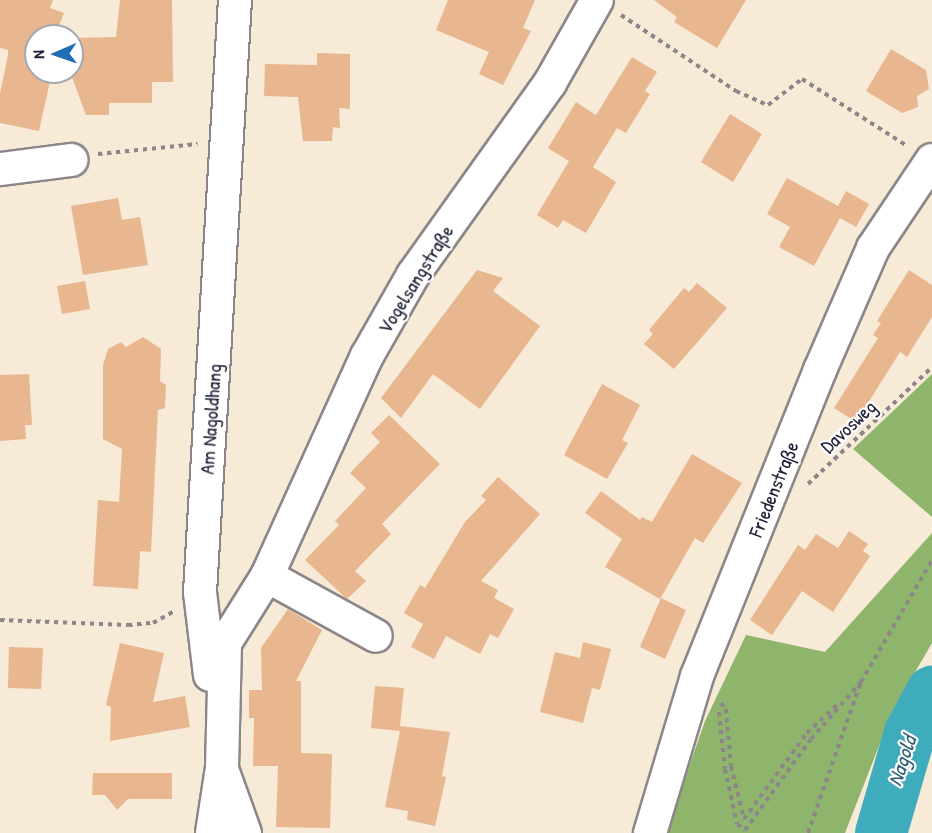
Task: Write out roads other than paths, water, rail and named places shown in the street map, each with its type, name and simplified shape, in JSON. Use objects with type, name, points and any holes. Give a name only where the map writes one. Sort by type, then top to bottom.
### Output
[{"type":"street","name":"Am Nagoldhang","points":[[235,0],[200,592],[222,768],[245,833]]},
{"type":"street","name":"Vogelsangstraße","points":[[222,768],[225,643],[267,576],[367,356],[413,275],[607,6]]},
{"type":"street","name":"Friedenstraße","points":[[650,833],[693,693],[865,267],[924,157]]},
{"type":"street","points":[[0,170],[71,160]]},
{"type":"street","points":[[267,576],[376,636]]},
{"type":"street","points":[[212,833],[222,768]]},
{"type":"waterway","name":"Nagold","points":[[881,833],[910,733],[932,692]]}]
